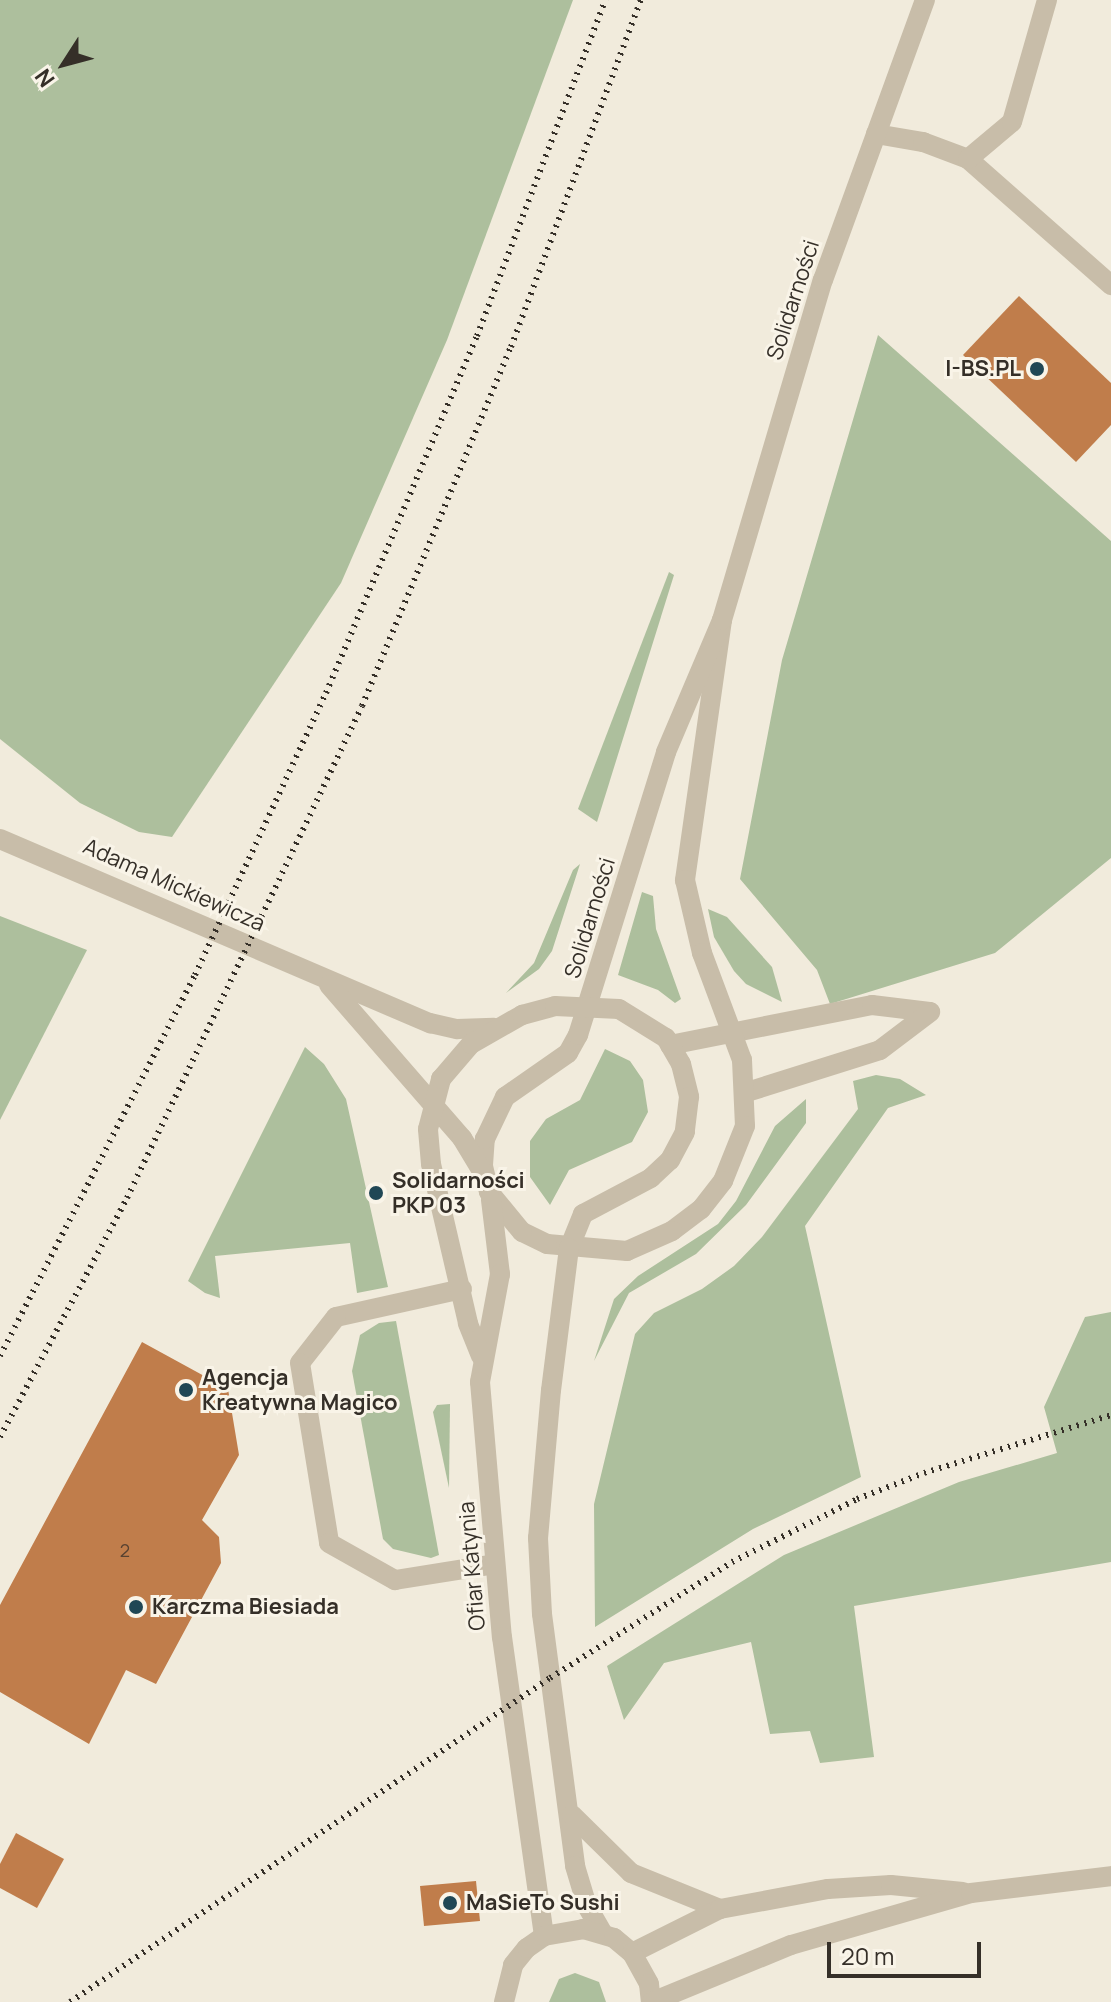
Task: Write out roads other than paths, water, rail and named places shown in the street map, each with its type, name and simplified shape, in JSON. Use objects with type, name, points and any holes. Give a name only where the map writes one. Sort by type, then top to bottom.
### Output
[{"type":"street","name":"Solidarności","points":[[488,1186],[485,1139],[492,1115],[524,1080],[568,1053],[589,1005],[666,752],[722,620],[823,280],[925,0]]},
{"type":"street","points":[[968,159],[1012,122],[1047,0]]},
{"type":"street","points":[[876,134],[923,142],[968,159],[1111,285]]},
{"type":"street","name":"Solidarności","points":[[722,620],[685,880],[702,953],[732,1035],[747,1092]]},
{"type":"street","name":"Adama Mickiewicza","points":[[0,839],[203,922],[326,982],[430,1023],[457,1029],[494,1028]]},
{"type":"street","name":"Adama Mickiewicza","points":[[326,982],[432,1103],[522,1232],[569,1248],[627,1251],[672,1231],[701,1209],[735,1156],[745,1126],[747,1092]]},
{"type":"street","points":[[481,1356],[431,1164],[432,1103],[452,1063],[494,1028],[555,1006],[589,1005],[641,1019],[670,1045],[681,1064],[689,1097],[685,1132],[670,1160],[651,1178],[583,1214],[569,1248],[538,1538],[542,1614],[572,1815],[575,1866],[587,1906],[603,1934]]},
{"type":"street","points":[[670,1045],[872,1005],[930,1012],[880,1050],[747,1092]]},
{"type":"street","name":"Ofiar Katynia","points":[[488,1186],[500,1274],[496,1317],[481,1356],[495,1564],[544,1936]]},
{"type":"street","points":[[462,1289],[336,1317],[300,1363],[329,1543],[395,1580],[495,1564]]},
{"type":"street","points":[[572,1815],[631,1873],[720,1909]]},
{"type":"street","points":[[504,2002],[513,1965],[544,1936],[583,1929],[603,1934],[632,1953],[649,1984],[651,2002],[765,1953],[971,1893],[1111,1876]]},
{"type":"street","points":[[632,1953],[720,1909],[828,1889],[891,1885],[971,1893]]},
{"type":"railway","points":[[0,1356],[195,975],[326,693],[477,336],[605,0]]},
{"type":"railway","points":[[0,1437],[127,1198],[362,706],[511,347],[641,0]]},
{"type":"railway","points":[[70,2002],[550,1678],[732,1562],[857,1499],[924,1473],[1111,1415]]},
{"type":"place","name":"I-BS.PL","points":[[1037,369]]},
{"type":"place","name":"Solidarności PKP 03","points":[[376,1193]]},
{"type":"place","name":"Agencja Kreatywna Magico","points":[[186,1390]]},
{"type":"place","name":"Karczma Biesiada","points":[[136,1607]]},
{"type":"place","name":"MaSieTo Sushi","points":[[450,1903]]}]
